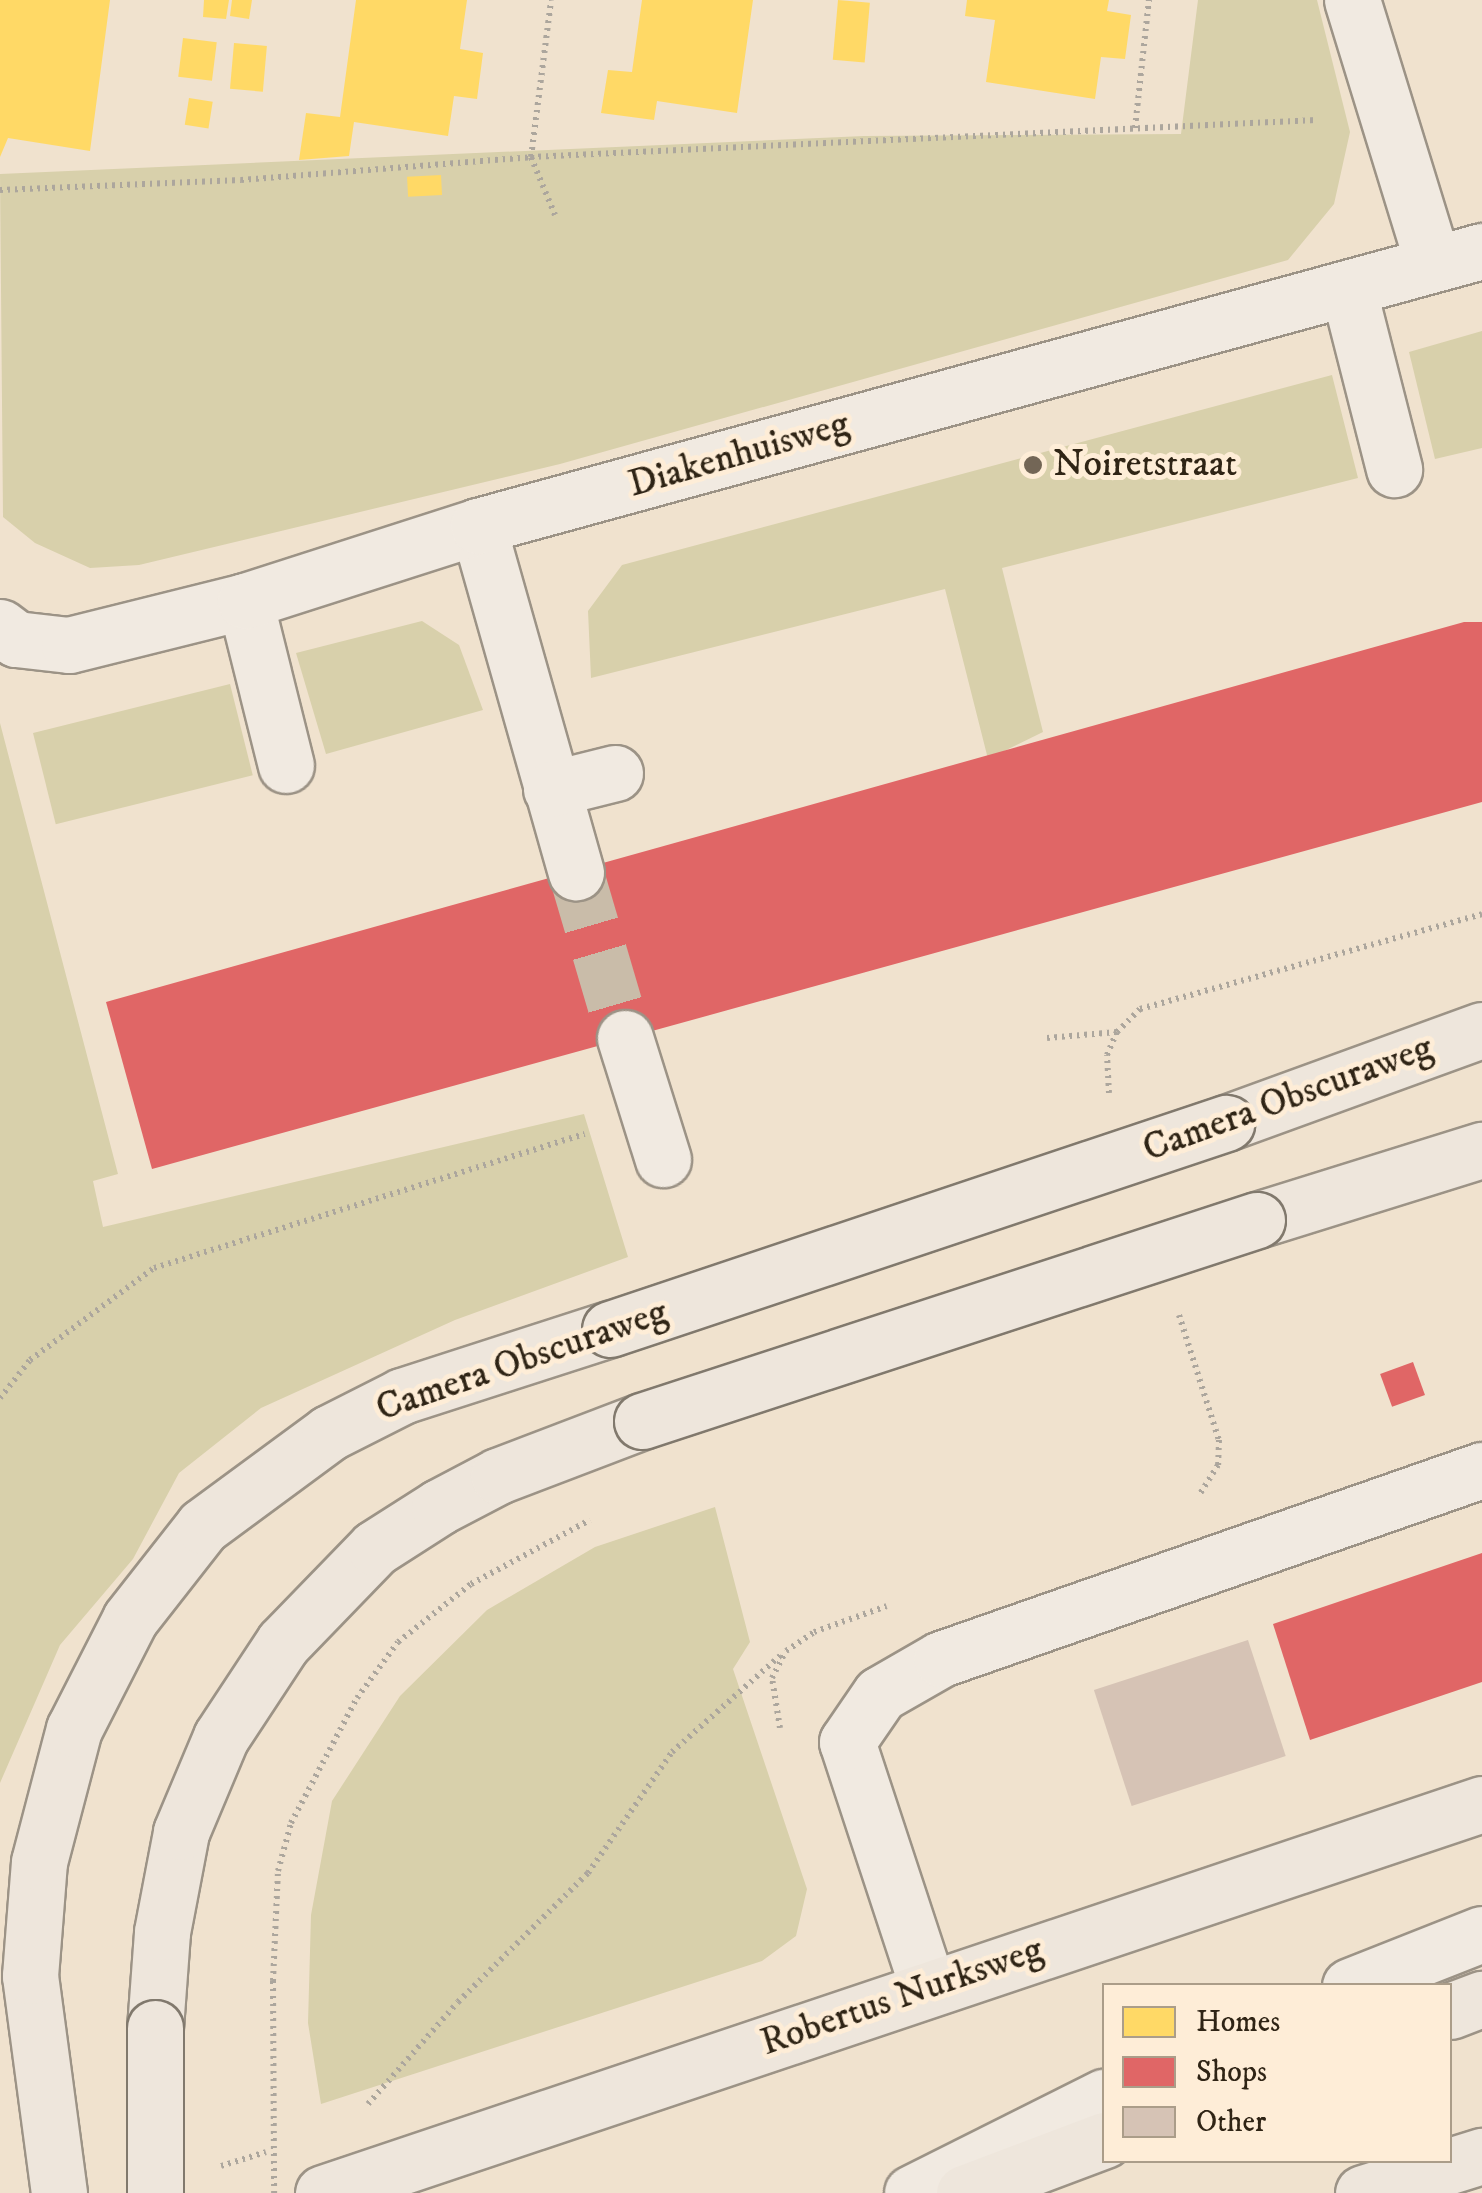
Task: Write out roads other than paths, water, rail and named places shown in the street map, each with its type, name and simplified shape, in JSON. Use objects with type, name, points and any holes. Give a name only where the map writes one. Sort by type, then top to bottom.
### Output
[{"type":"main road","name":"Camera Obscuraweg","points":[[59,2193],[38,2067],[32,1928],[56,1797],[74,1729],[107,1659],[165,1568],[255,1482],[329,1433],[402,1396],[1226,1123],[1482,1030]]},
{"type":"main road","points":[[155,2193],[156,2028],[162,1932],[181,1832],[221,1737],[283,1642],[375,1548],[439,1507],[498,1476],[642,1421],[1482,1150]]},
{"type":"main road","name":"Robertus Nurksweg","points":[[323,2193],[1482,1804]]},
{"type":"main road","points":[[1452,2010],[1482,1999]]},
{"type":"main road","points":[[964,2193],[1102,2141]]},
{"type":"main road","points":[[1364,2193],[1482,2156]]},
{"type":"street","points":[[1352,0],[1388,116],[1458,258]]},
{"type":"street","name":"Diakenhuisweg","points":[[0,628],[16,639],[70,645],[245,601],[478,526],[1458,258]]},
{"type":"street","points":[[1348,288],[1394,470]]},
{"type":"street","points":[[478,526],[576,872]]},
{"type":"street","points":[[245,601],[286,765]]},
{"type":"street","points":[[551,789],[615,773]]},
{"type":"street","points":[[624,1038],[656,1137]]},
{"type":"street","points":[[928,1988],[847,1742],[880,1694],[941,1659],[1482,1470]]},
{"type":"street","points":[[1358,1983],[1482,1934]]},
{"type":"street","points":[[912,2193],[1102,2098]]},
{"type":"tunnel","points":[[576,872],[625,1038]]},
{"type":"place","name":"Noiretstraat","points":[[1033,465]]}]
